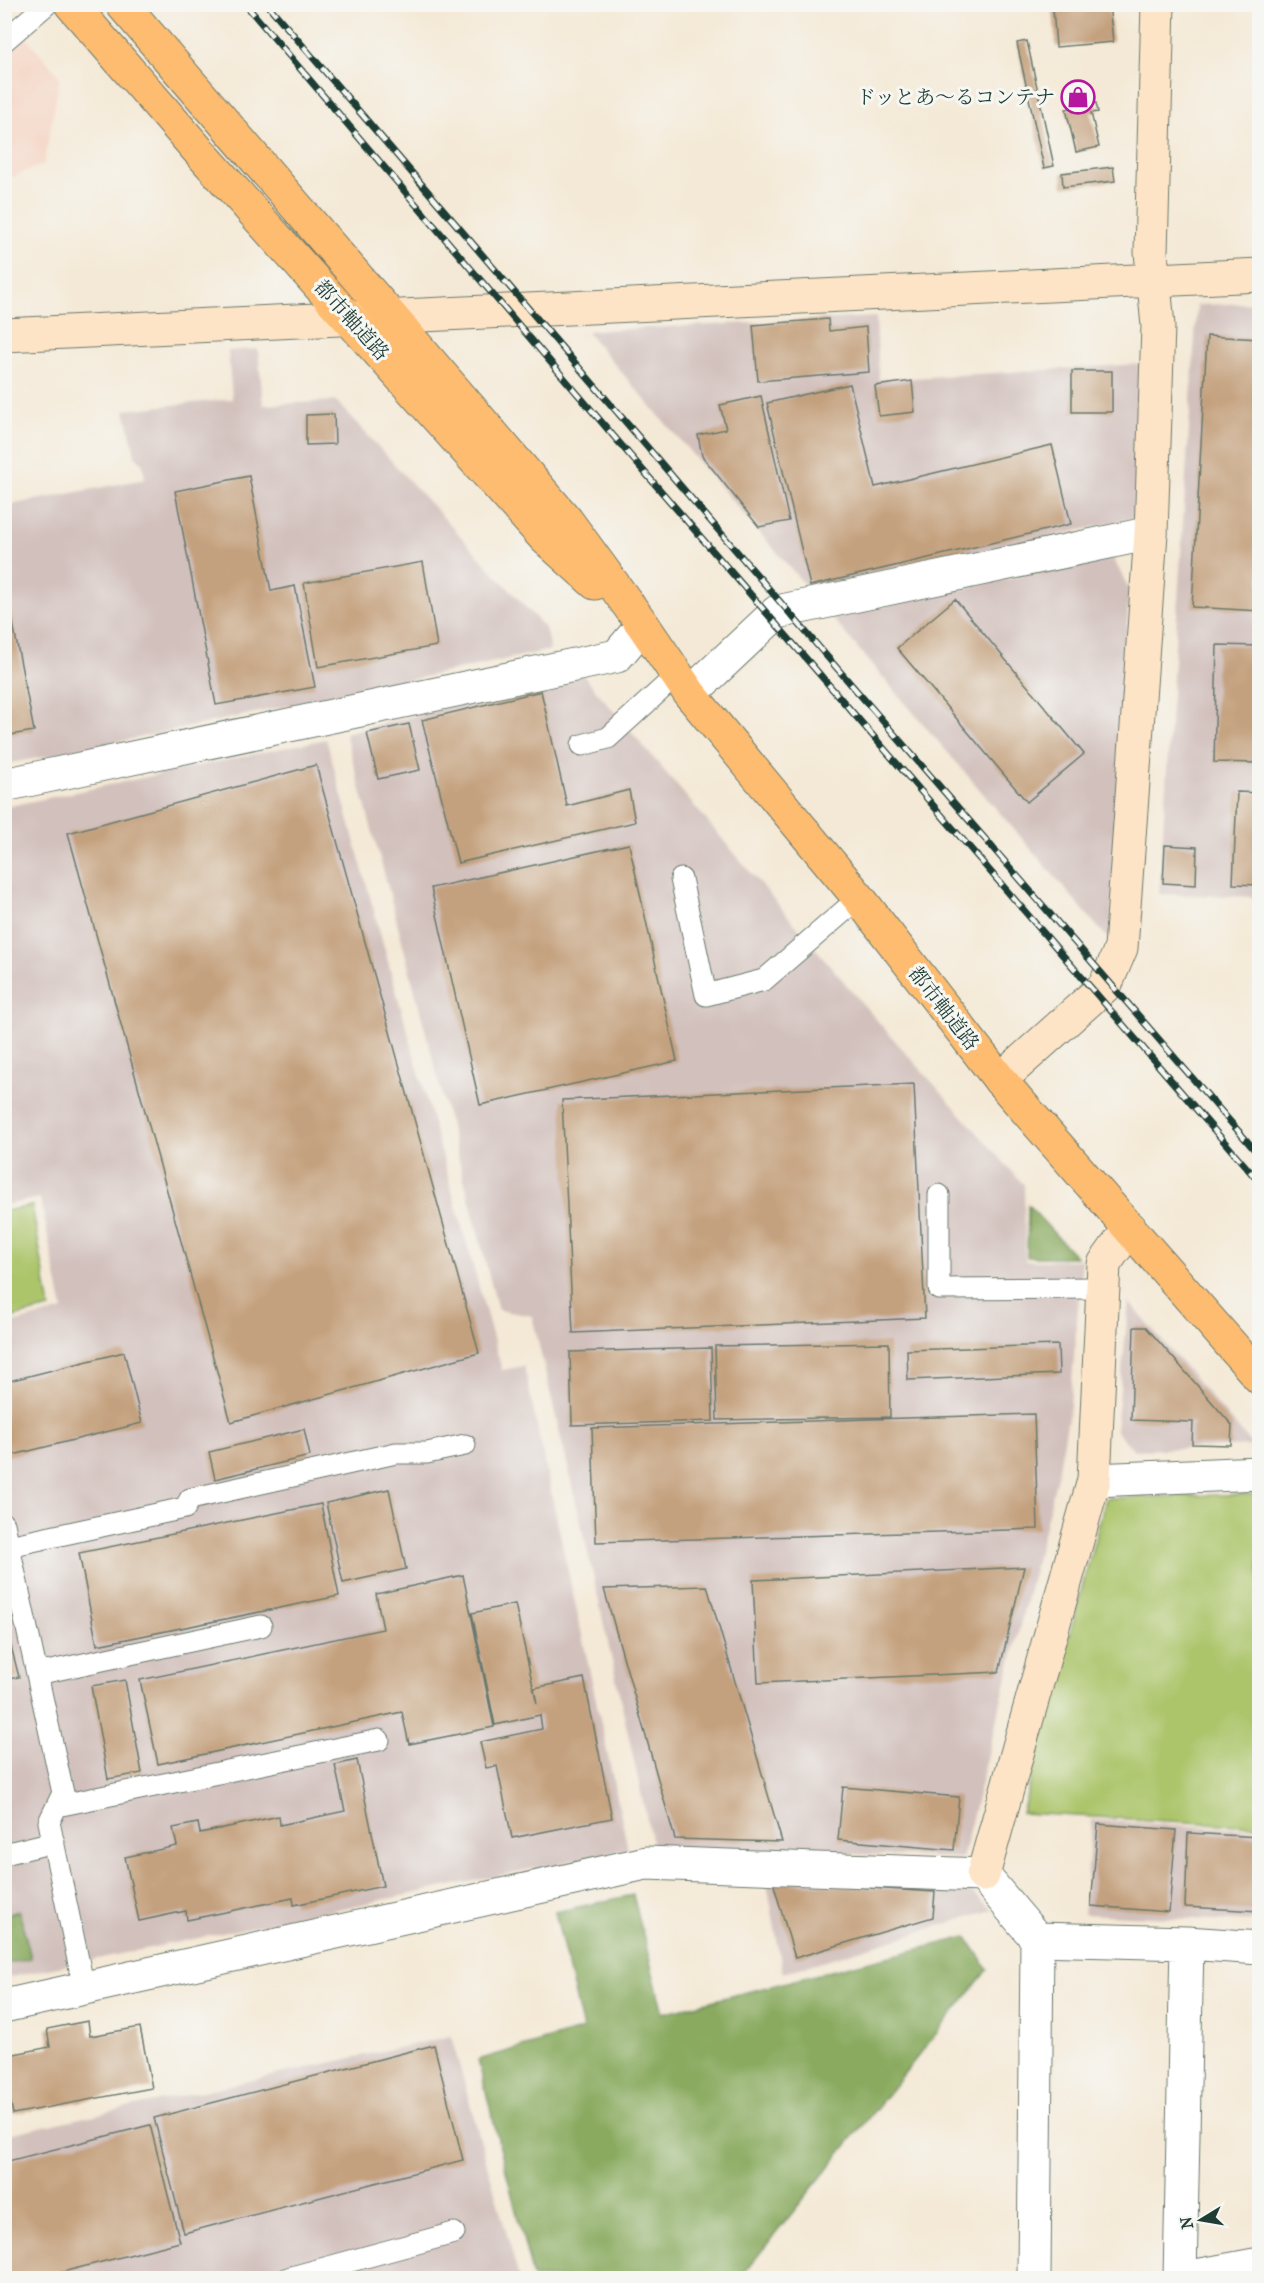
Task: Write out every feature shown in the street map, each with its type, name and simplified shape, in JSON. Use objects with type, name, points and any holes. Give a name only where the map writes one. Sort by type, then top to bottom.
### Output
[{"type":"main road","name":"都市軸道路","points":[[71,4],[197,149],[545,538],[643,625]]},
{"type":"main road","name":"都市軸道路","points":[[122,4],[389,317],[567,520],[683,685],[860,898],[1000,1080],[1260,1378]]},
{"type":"street","points":[[1000,1080],[1105,986],[1121,948],[1151,533],[1158,326],[1151,252],[1158,4]]},
{"type":"street","points":[[4,335],[1260,275]]},
{"type":"street","points":[[683,685],[777,612],[1151,533]]},
{"type":"street","points":[[4,785],[617,656],[643,625]]},
{"type":"street","points":[[983,1875],[1094,1480],[1104,1264],[1130,1228]]},
{"type":"street","points":[[1094,1480],[1260,1473]]},
{"type":"street","points":[[4,2006],[646,1863],[983,1875],[1037,1939],[1035,2278]]},
{"type":"street","points":[[1037,1939],[1187,1943],[1260,1948]]},
{"type":"street","points":[[1180,2278],[1187,1943]]},
{"type":"street","points":[[1185,2278],[1260,2264]]},
{"type":"lane","points":[[4,41],[47,4]]},
{"type":"lane","points":[[582,745],[608,738],[683,685]]},
{"type":"lane","points":[[681,879],[706,995],[764,980],[860,898]]},
{"type":"lane","points":[[939,1195],[939,1289],[1102,1288]]},
{"type":"lane","points":[[9,1546],[185,1508],[190,1499],[327,1468],[396,1453],[427,1453],[465,1445]]},
{"type":"lane","points":[[4,1524],[63,1793],[49,1822],[84,1988]]},
{"type":"lane","points":[[37,1674],[261,1626]]},
{"type":"lane","points":[[57,1806],[379,1740]]},
{"type":"lane","points":[[4,1854],[54,1842]]},
{"type":"lane","points":[[288,2278],[454,2233]]},
{"type":"shaded area","points":[[4,11],[60,77],[44,164],[5,180]]},
{"type":"shaded area","points":[[1259,303],[1259,897],[1159,894],[1197,305]]},
{"type":"shaded area","points":[[876,317],[879,380],[1141,364],[1134,518],[810,591],[586,331]]},
{"type":"shaded area","points":[[258,349],[263,405],[336,401],[545,628],[550,650],[5,764],[5,506],[145,479],[143,465],[135,455],[125,410],[232,399],[228,351]]},
{"type":"shaded area","points":[[1112,556],[1129,589],[1110,941],[832,618]]},
{"type":"shaded area","points":[[582,674],[873,1016],[1024,1185],[1025,1261],[1082,1260],[1070,1406],[1059,1469],[962,1858],[653,1847],[594,1579],[532,1316],[498,1310],[389,891],[345,733]]},
{"type":"shaded area","points":[[326,739],[502,1370],[524,1366],[628,1849],[5,1978],[4,1325],[63,1310],[40,1198],[5,1205],[5,807]]},
{"type":"shaded area","points":[[1129,1302],[1253,1446],[1134,1450],[1116,1431]]},
{"type":"shaded area","points":[[1092,1820],[1259,1830],[1259,1922],[1084,1914]]},
{"type":"shaded area","points":[[766,1878],[966,1887],[992,1910],[783,1973]]},
{"type":"shaded area","points":[[451,2036],[519,2278],[5,2278],[4,2135]]},
{"type":"green space","points":[[1028,1205],[1076,1257],[1027,1257]]},
{"type":"green space","points":[[32,1206],[50,1308],[5,1319],[5,1211]]},
{"type":"green space","points":[[1259,1494],[1259,1826],[1022,1813],[1106,1498]]},
{"type":"green space","points":[[633,1895],[663,2013],[966,1937],[988,1969],[740,2278],[533,2278],[478,2060],[583,2029],[555,1912]]},
{"type":"green space","points":[[19,1911],[31,1958],[5,1964],[5,1915]]},
{"type":"building","points":[[1109,4],[1113,42],[1056,47],[1053,8]]},
{"type":"building","points":[[1027,41],[1054,166],[1044,168],[1017,43]]},
{"type":"building","points":[[1096,103],[1098,112],[1091,113],[1099,147],[1076,152],[1066,109]]},
{"type":"building","points":[[1113,167],[1115,181],[1063,187],[1062,173]]},
{"type":"building","points":[[828,319],[829,331],[866,327],[869,372],[758,381],[753,325]]},
{"type":"building","points":[[1207,336],[1260,339],[1260,611],[1192,607]]},
{"type":"building","points":[[1072,371],[1112,371],[1112,412],[1072,412]]},
{"type":"building","points":[[912,381],[915,412],[879,416],[875,386]]},
{"type":"building","points":[[850,384],[875,487],[1052,445],[1071,524],[810,586],[767,403]]},
{"type":"building","points":[[761,396],[789,521],[759,527],[702,456],[698,435],[726,429],[720,405]]},
{"type":"building","points":[[334,414],[335,444],[306,445],[306,415]]},
{"type":"building","points":[[249,476],[271,591],[295,586],[315,687],[216,705],[175,491]]},
{"type":"building","points":[[423,562],[437,646],[318,667],[304,583]]},
{"type":"building","points":[[4,593],[7,593],[34,731],[4,736]]},
{"type":"building","points":[[955,599],[1084,754],[1027,802],[897,648]]},
{"type":"building","points":[[1217,645],[1260,646],[1260,763],[1214,762]]},
{"type":"building","points":[[541,691],[567,806],[629,790],[635,822],[458,863],[422,720]]},
{"type":"building","points":[[409,724],[420,770],[378,779],[367,733]]},
{"type":"building","points":[[316,765],[479,1353],[231,1422],[68,833]]},
{"type":"building","points":[[1237,792],[1260,793],[1260,885],[1233,884]]},
{"type":"building","points":[[629,844],[677,1061],[480,1105],[431,888]]},
{"type":"building","points":[[1165,845],[1197,847],[1196,885],[1163,883]]},
{"type":"building","points":[[914,1084],[925,1318],[573,1333],[562,1100]]},
{"type":"building","points":[[1134,1327],[1146,1327],[1232,1425],[1231,1445],[1192,1444],[1193,1422],[1131,1420]]},
{"type":"building","points":[[889,1343],[890,1417],[717,1420],[715,1346]]},
{"type":"building","points":[[1058,1345],[1059,1374],[908,1380],[907,1350]]},
{"type":"building","points":[[711,1348],[713,1421],[572,1425],[570,1352]]},
{"type":"building","points":[[124,1352],[142,1423],[5,1457],[5,1382]]},
{"type":"building","points":[[1034,1414],[1038,1529],[596,1542],[592,1428]]},
{"type":"building","points":[[304,1429],[310,1456],[215,1479],[209,1452]]},
{"type":"building","points":[[389,1489],[406,1569],[343,1583],[326,1503]]},
{"type":"building","points":[[321,1504],[339,1596],[97,1645],[79,1553]]},
{"type":"building","points":[[1024,1567],[999,1672],[758,1683],[753,1580]]},
{"type":"building","points":[[463,1575],[494,1727],[409,1744],[402,1712],[158,1764],[140,1680],[383,1629],[376,1594]]},
{"type":"building","points":[[707,1586],[782,1842],[675,1839],[604,1589]]},
{"type":"building","points":[[515,1604],[537,1704],[534,1688],[584,1678],[612,1818],[512,1838],[497,1766],[486,1768],[480,1742],[542,1729],[540,1715],[495,1725],[472,1613]]},
{"type":"building","points":[[4,1624],[19,1677],[4,1680]]},
{"type":"building","points":[[125,1680],[142,1773],[108,1779],[91,1686]]},
{"type":"building","points":[[357,1760],[383,1886],[294,1905],[293,1898],[187,1920],[186,1911],[139,1921],[125,1857],[177,1846],[173,1828],[198,1823],[200,1833],[279,1816],[280,1825],[345,1811],[335,1765]]},
{"type":"building","points":[[843,1787],[959,1797],[954,1850],[838,1840]]},
{"type":"building","points":[[1098,1824],[1176,1830],[1169,1912],[1091,1906]]},
{"type":"building","points":[[1188,1833],[1260,1837],[1260,1911],[1185,1907]]},
{"type":"building","points":[[773,1882],[935,1892],[933,1917],[795,1958]]},
{"type":"building","points":[[88,2021],[90,2036],[140,2027],[152,2088],[13,2114],[4,2070],[4,2056],[50,2047],[47,2029]]},
{"type":"building","points":[[434,2045],[463,2160],[184,2233],[154,2118]]},
{"type":"building","points":[[150,2125],[180,2242],[39,2278],[4,2278],[4,2162]]},
{"type":"railway","points":[[245,4],[628,453],[1260,1183]]},
{"type":"railway","points":[[267,4],[823,652],[1260,1156]]},
{"type":"place","name":"ドッとあ〜るコンテナ","points":[[1078,97]]}]
